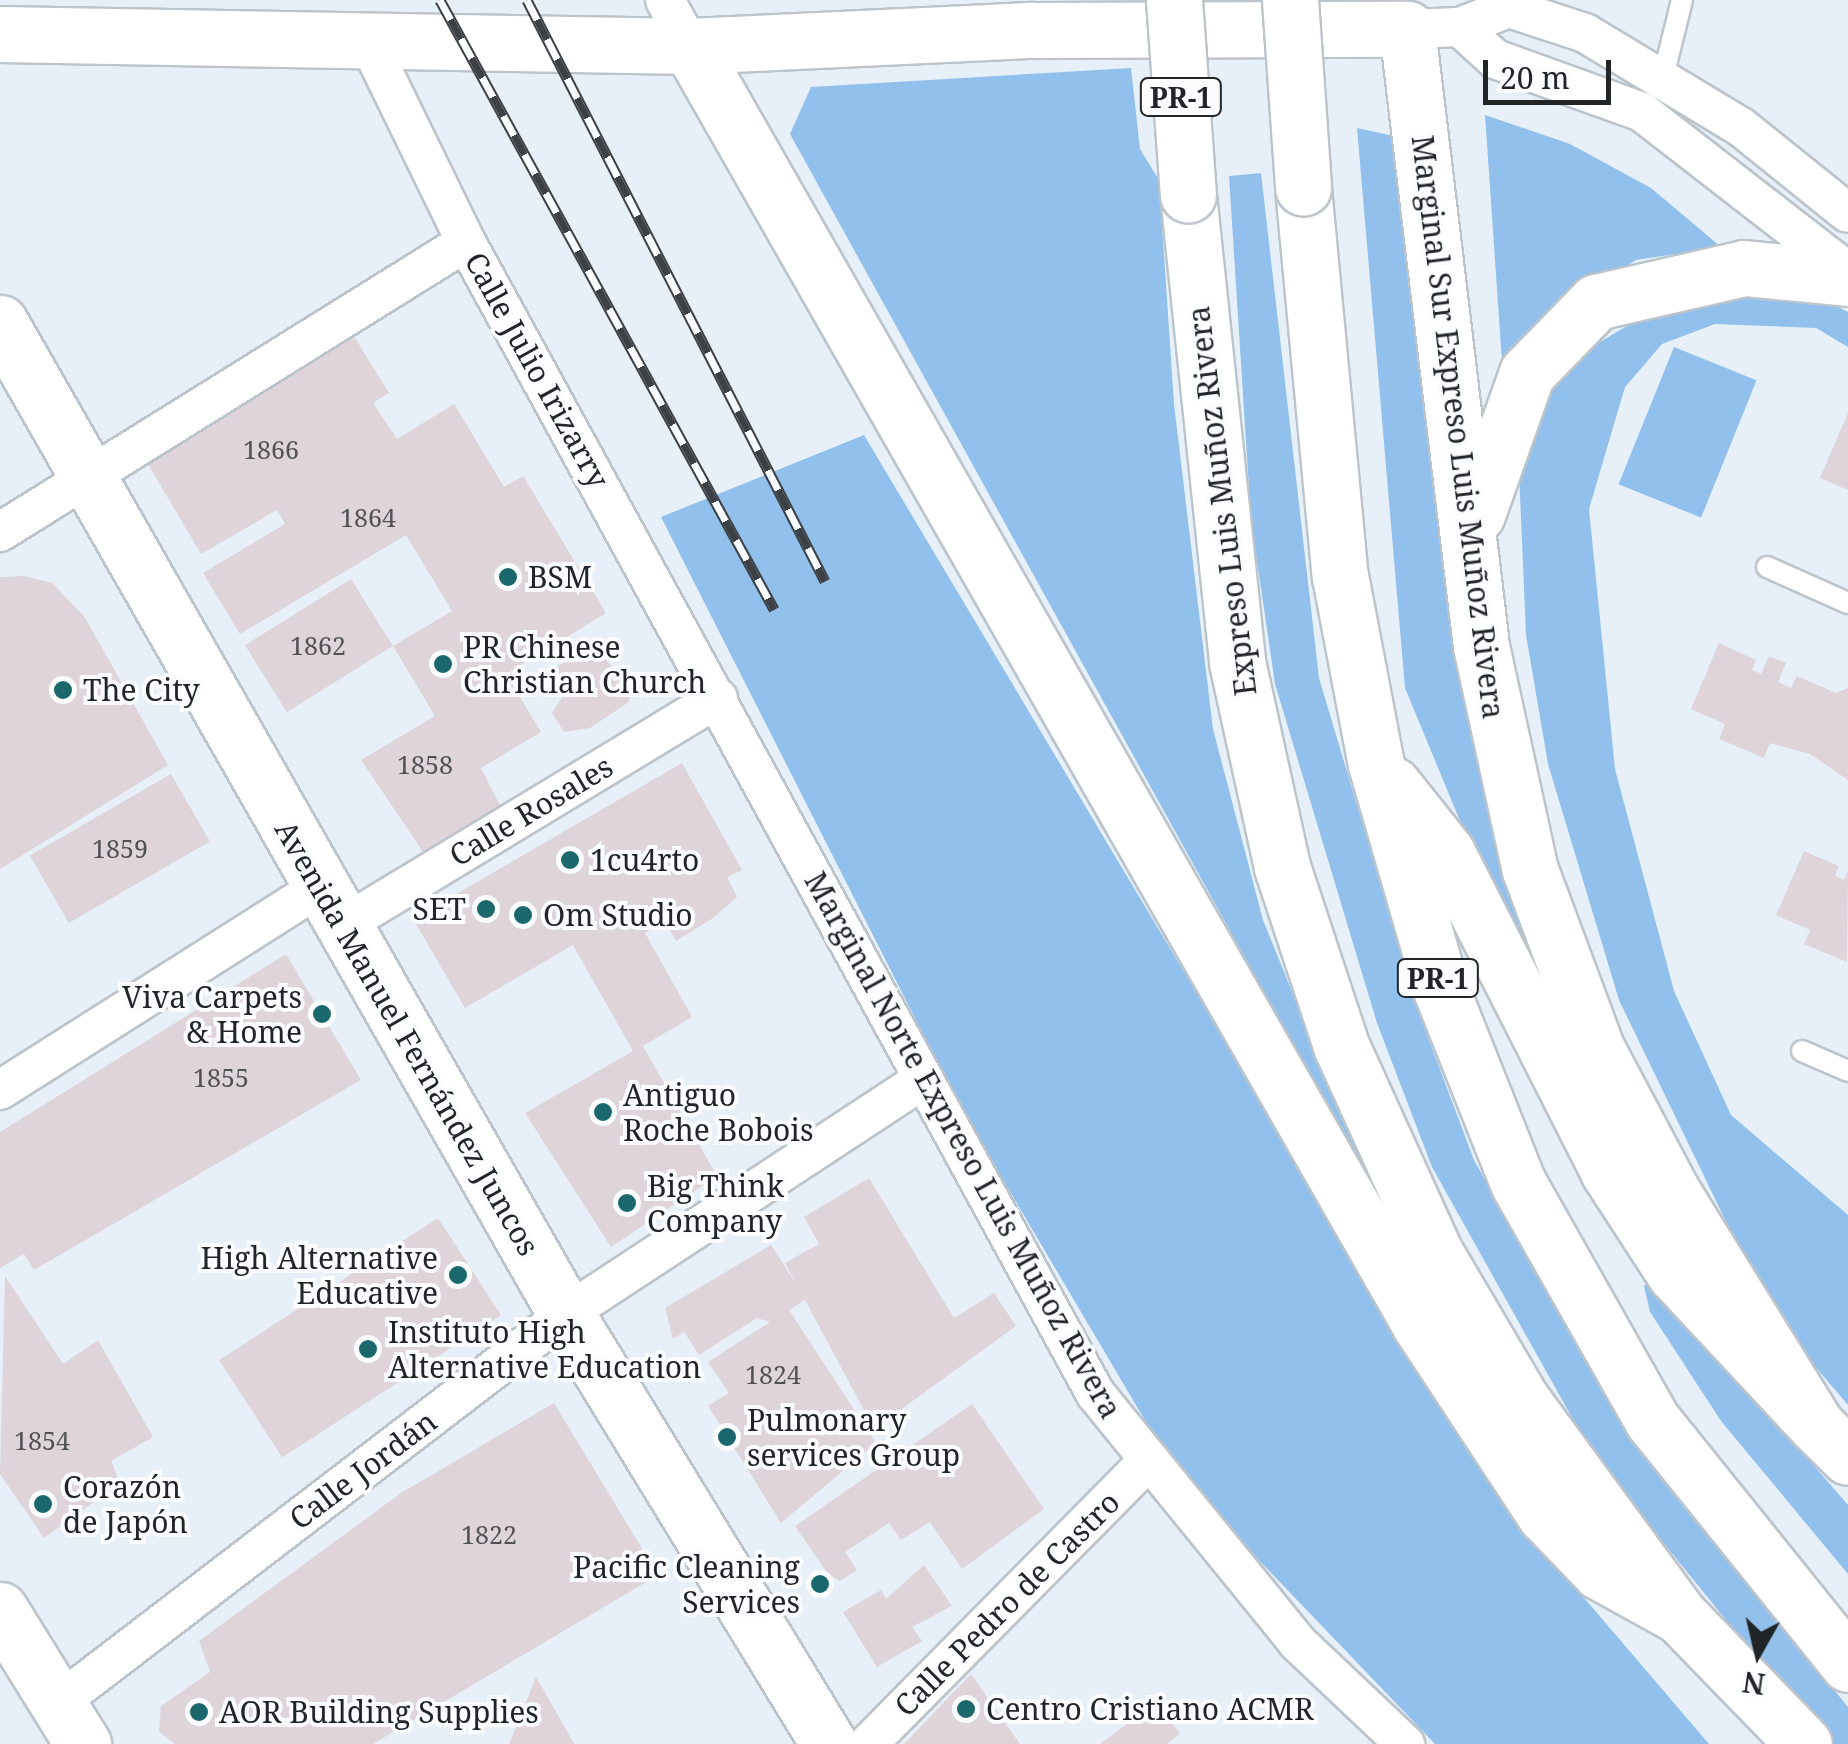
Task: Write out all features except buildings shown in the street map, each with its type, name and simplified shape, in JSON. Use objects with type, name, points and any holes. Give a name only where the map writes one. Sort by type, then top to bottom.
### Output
[{"type":"main road","name":"Expreso Luis Muñoz Rivera","points":[[1174,0],[1188,194],[1237,662],[1282,867],[1342,1048],[1435,1253],[1511,1383],[1680,1616],[1804,1744]]},
{"type":"main road","name":"PR-1","points":[[1290,0],[1303,188],[1340,576],[1376,764],[1442,992],[1518,1183],[1652,1420],[1848,1664]]},
{"type":"main road","points":[[0,34],[366,37],[677,23],[1032,15],[1425,19]]},
{"type":"main road","name":"Marginal Sur Expreso Luis Muñoz Rivera","points":[[1425,19],[1481,646],[1505,776],[1598,1050],[1832,1441]]},
{"type":"main road","points":[[677,23],[1420,1325],[1545,1515],[1600,1572],[1680,1616]]},
{"type":"main road","points":[[1473,526],[1527,373],[1596,302],[1744,268],[1848,275]]},
{"type":"main road","name":"Avenida Manuel Fernández Juncos","points":[[0,323],[80,478],[333,905],[566,1314],[829,1744]]},
{"type":"main road","points":[[1376,764],[1447,854],[1608,1171],[1675,1274],[1832,1441]]},
{"type":"main road","points":[[0,1610],[76,1709]]},
{"type":"street","points":[[1425,19],[1509,8],[1586,32],[1663,77],[1848,213]]},
{"type":"street","points":[[1425,19],[1495,59],[1642,112],[1848,275]]},
{"type":"street","name":"Calle Julio Irizarry","points":[[366,37],[466,242],[718,698]]},
{"type":"street","points":[[0,532],[80,478],[466,242]]},
{"type":"street","name":"Calle Rosales","points":[[0,1090],[718,698]]},
{"type":"street","name":"Marginal Norte Expreso Luis Muñoz Rivera","points":[[718,698],[1095,1393],[1146,1464],[1297,1642],[1405,1744]]},
{"type":"street","name":"Calle Jordán","points":[[76,1709],[566,1314],[924,1079]]},
{"type":"street","name":"Calle Pedro de Castro","points":[[868,1744],[1146,1464]]},
{"type":"street","points":[[76,1709],[101,1744]]},
{"type":"lane","points":[[1663,77],[1682,0]]},
{"type":"lane","points":[[1767,568],[1848,603]]},
{"type":"lane","points":[[1802,1050],[1848,1071]]},
{"type":"shaded area","points":[[1131,68],[1140,149],[1159,180],[1174,404],[1213,729],[1263,920],[1371,1186],[790,134],[811,87]]},
{"type":"shaded area","points":[[1485,115],[1570,144],[1651,188],[1721,247],[1636,260],[1566,304],[1503,376]]},
{"type":"shaded area","points":[[1357,128],[1421,142],[1527,934],[1508,937],[1405,688]]},
{"type":"shaded area","points":[[1261,173],[1319,678],[1420,1016],[1474,1160],[1629,1439],[1848,1707],[1848,1744],[1834,1744],[1798,1709],[1594,1457],[1432,1167],[1377,1023],[1275,684],[1251,520],[1229,176]]},
{"type":"shaded area","points":[[1701,282],[1813,294],[1848,312],[1848,347],[1816,328],[1715,324],[1662,344],[1625,387],[1589,509],[1615,769],[1674,991],[1731,1115],[1848,1215],[1848,1405],[1795,1343],[1732,1234],[1619,1000],[1548,764],[1526,635],[1519,473],[1544,403],[1573,358]]},
{"type":"shaded area","points":[[1674,347],[1757,380],[1701,518],[1619,484]]},
{"type":"shaded area","points":[[864,435],[1435,1393],[1550,1558],[1709,1744],[1435,1744],[1254,1555],[1153,1434],[960,1107],[661,517]]},
{"type":"shaded area","points":[[1652,1279],[1848,1505],[1848,1574],[1721,1421],[1650,1312],[1644,1286]]},
{"type":"railway","points":[[440,0],[774,609]]},
{"type":"railway","points":[[527,0],[825,581]]},
{"type":"place","name":"BSM","points":[[508,577]]},
{"type":"place","name":"PR Chinese Christian Church","points":[[443,664]]},
{"type":"place","name":"The City","points":[[63,690]]},
{"type":"place","name":"1cu4rto","points":[[570,860]]},
{"type":"place","name":"SET","points":[[486,909]]},
{"type":"place","name":"Om Studio","points":[[523,915]]},
{"type":"place","name":"Viva Carpets & Home","points":[[322,1014]]},
{"type":"place","name":"Antiguo Roche Bobois","points":[[603,1112]]},
{"type":"place","name":"Big Think Company","points":[[627,1203]]},
{"type":"place","name":"High Alternative Educative","points":[[458,1275]]},
{"type":"place","name":"Instituto High Alternative Education","points":[[368,1349]]},
{"type":"place","name":"Pulmonary services Group","points":[[727,1437]]},
{"type":"place","name":"Corazón de Japón","points":[[43,1504]]},
{"type":"place","name":"Pacific Cleaning Services","points":[[820,1584]]},
{"type":"place","name":"Centro Cristiano ACMR","points":[[966,1709]]},
{"type":"place","name":"AOR Building Supplies","points":[[199,1712]]}]
